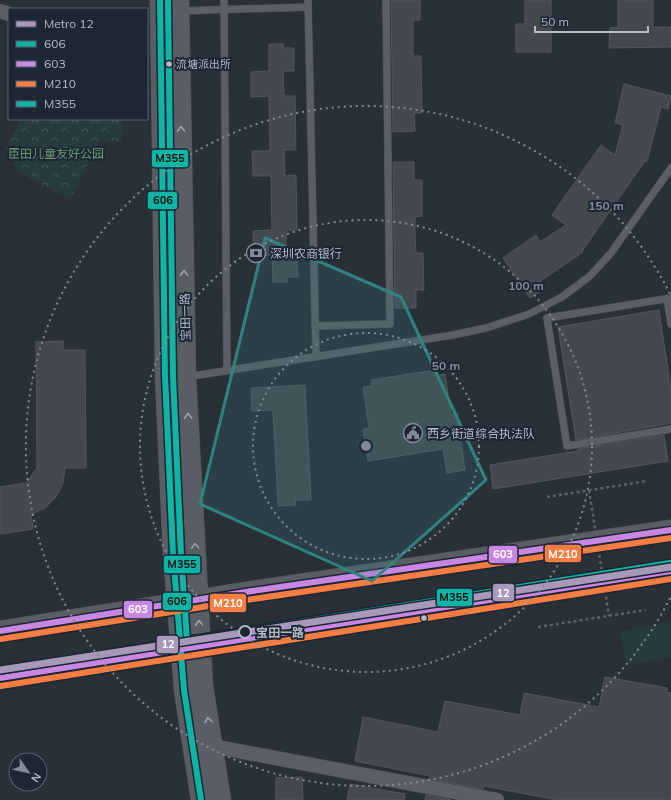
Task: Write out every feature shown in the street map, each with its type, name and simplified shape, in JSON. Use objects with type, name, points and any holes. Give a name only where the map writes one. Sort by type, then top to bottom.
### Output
[{"type":"main road","name":"宝田一路","points":[[160,0],[154,58],[173,554],[184,690],[201,800]]},
{"type":"main road","name":"宝田一路","points":[[179,5],[186,378],[200,646],[203,686],[221,800]]},
{"type":"main road","points":[[0,631],[177,602],[671,530]]},
{"type":"main road","points":[[0,678],[671,571]]},
{"type":"street","points":[[154,58],[180,58]]},
{"type":"street","points":[[212,746],[497,800]]},
{"type":"lane","points":[[224,0],[227,371]]},
{"type":"lane","points":[[315,326],[390,324],[386,0]]},
{"type":"lane","points":[[179,5],[224,9],[308,4],[316,357]]},
{"type":"lane","points":[[186,378],[453,335],[486,328],[529,314],[562,297],[590,276],[611,253],[671,168]]},
{"type":"lane","points":[[671,324],[669,299],[547,318],[567,446],[671,429]]},
{"type":"path","points":[[547,497],[647,481]]},
{"type":"path","points":[[589,490],[609,616]]},
{"type":"path","points":[[538,627],[646,610]]},
{"type":"highlighted area","points":[[265,238],[401,297],[486,480],[372,581],[200,504]]},
{"type":"green space","name":"臣田儿童友好公园","points":[[20,120],[122,120],[122,141],[100,141],[70,199],[16,171],[6,147]]},
{"type":"green space","points":[[671,622],[671,657],[626,665],[620,632]]},
{"type":"building","points":[[391,0],[420,0],[420,20],[413,20],[413,56],[421,56],[422,113],[414,113],[415,131],[393,132]]},
{"type":"building","points":[[525,0],[551,0],[551,52],[516,52],[516,24],[525,24]]},
{"type":"building","points":[[618,0],[653,0],[653,27],[671,27],[671,47],[609,48],[610,28],[618,27]]},
{"type":"building","points":[[269,44],[283,44],[283,48],[294,48],[294,71],[283,71],[284,96],[295,96],[296,150],[284,150],[285,176],[296,175],[297,230],[286,230],[286,255],[297,255],[298,277],[287,277],[287,282],[273,282],[272,255],[254,256],[253,231],[272,230],[271,176],[253,176],[252,151],[270,151],[269,96],[251,97],[251,72],[269,71]]},
{"type":"building","points":[[624,84],[671,96],[668,109],[661,107],[647,161],[645,161],[582,251],[583,252],[536,284],[541,291],[530,298],[503,258],[536,235],[540,242],[566,225],[552,215],[601,145],[615,155],[623,125],[615,123]]},
{"type":"building","points":[[393,162],[414,162],[414,180],[422,180],[422,216],[415,217],[415,235],[416,253],[423,253],[424,290],[416,290],[416,308],[395,308]]},
{"type":"building","points":[[659,310],[671,390],[671,423],[576,440],[558,327]]},
{"type":"building","points":[[63,341],[63,350],[85,350],[86,468],[65,468],[63,483],[56,497],[45,508],[31,514],[33,529],[0,534],[0,487],[26,483],[37,468],[36,342]]},
{"type":"building","points":[[435,370],[435,376],[445,374],[451,415],[457,414],[465,470],[447,473],[443,449],[368,461],[363,429],[369,428],[363,387],[372,386],[371,380]]},
{"type":"building","points":[[305,385],[311,500],[295,500],[296,505],[278,506],[273,410],[252,411],[251,388]]},
{"type":"building","points":[[664,435],[668,461],[493,489],[490,465]]},
{"type":"building","points":[[605,677],[667,688],[666,692],[671,693],[671,800],[558,800],[484,786],[483,789],[429,779],[430,776],[355,761],[363,717],[438,732],[445,701],[520,715],[524,693],[599,707]]},
{"type":"building","points":[[302,777],[303,800],[276,800],[276,778]]},
{"type":"building","points":[[350,784],[405,794],[404,800],[347,800]]},
{"type":"building","points":[[426,795],[451,800],[425,800]]},
{"type":"metro line","name":"12","points":[[0,670],[671,567]]},
{"type":"transit line","name":"606","points":[[160,0],[165,376],[173,554],[184,690],[201,800]]},
{"type":"transit line","name":"M355","points":[[168,0],[173,376],[181,554],[187,640],[670,563]]},
{"type":"transit line","name":"603","points":[[0,631],[252,591],[671,530]]},
{"type":"transit line","name":"M210","points":[[1,639],[253,599],[671,538]]},
{"type":"transit line","name":"603","points":[[0,678],[671,571]]},
{"type":"transit line","name":"M210","points":[[1,686],[671,579]]},
{"type":"place","name":"流塘派出所","points":[[169,64]]},
{"type":"place","name":"深圳农商银行","points":[[256,253]]},
{"type":"place","name":"西乡街道综合执法队","points":[[413,433]]},
{"type":"place","name":"宝田一路","points":[[245,632]]}]
